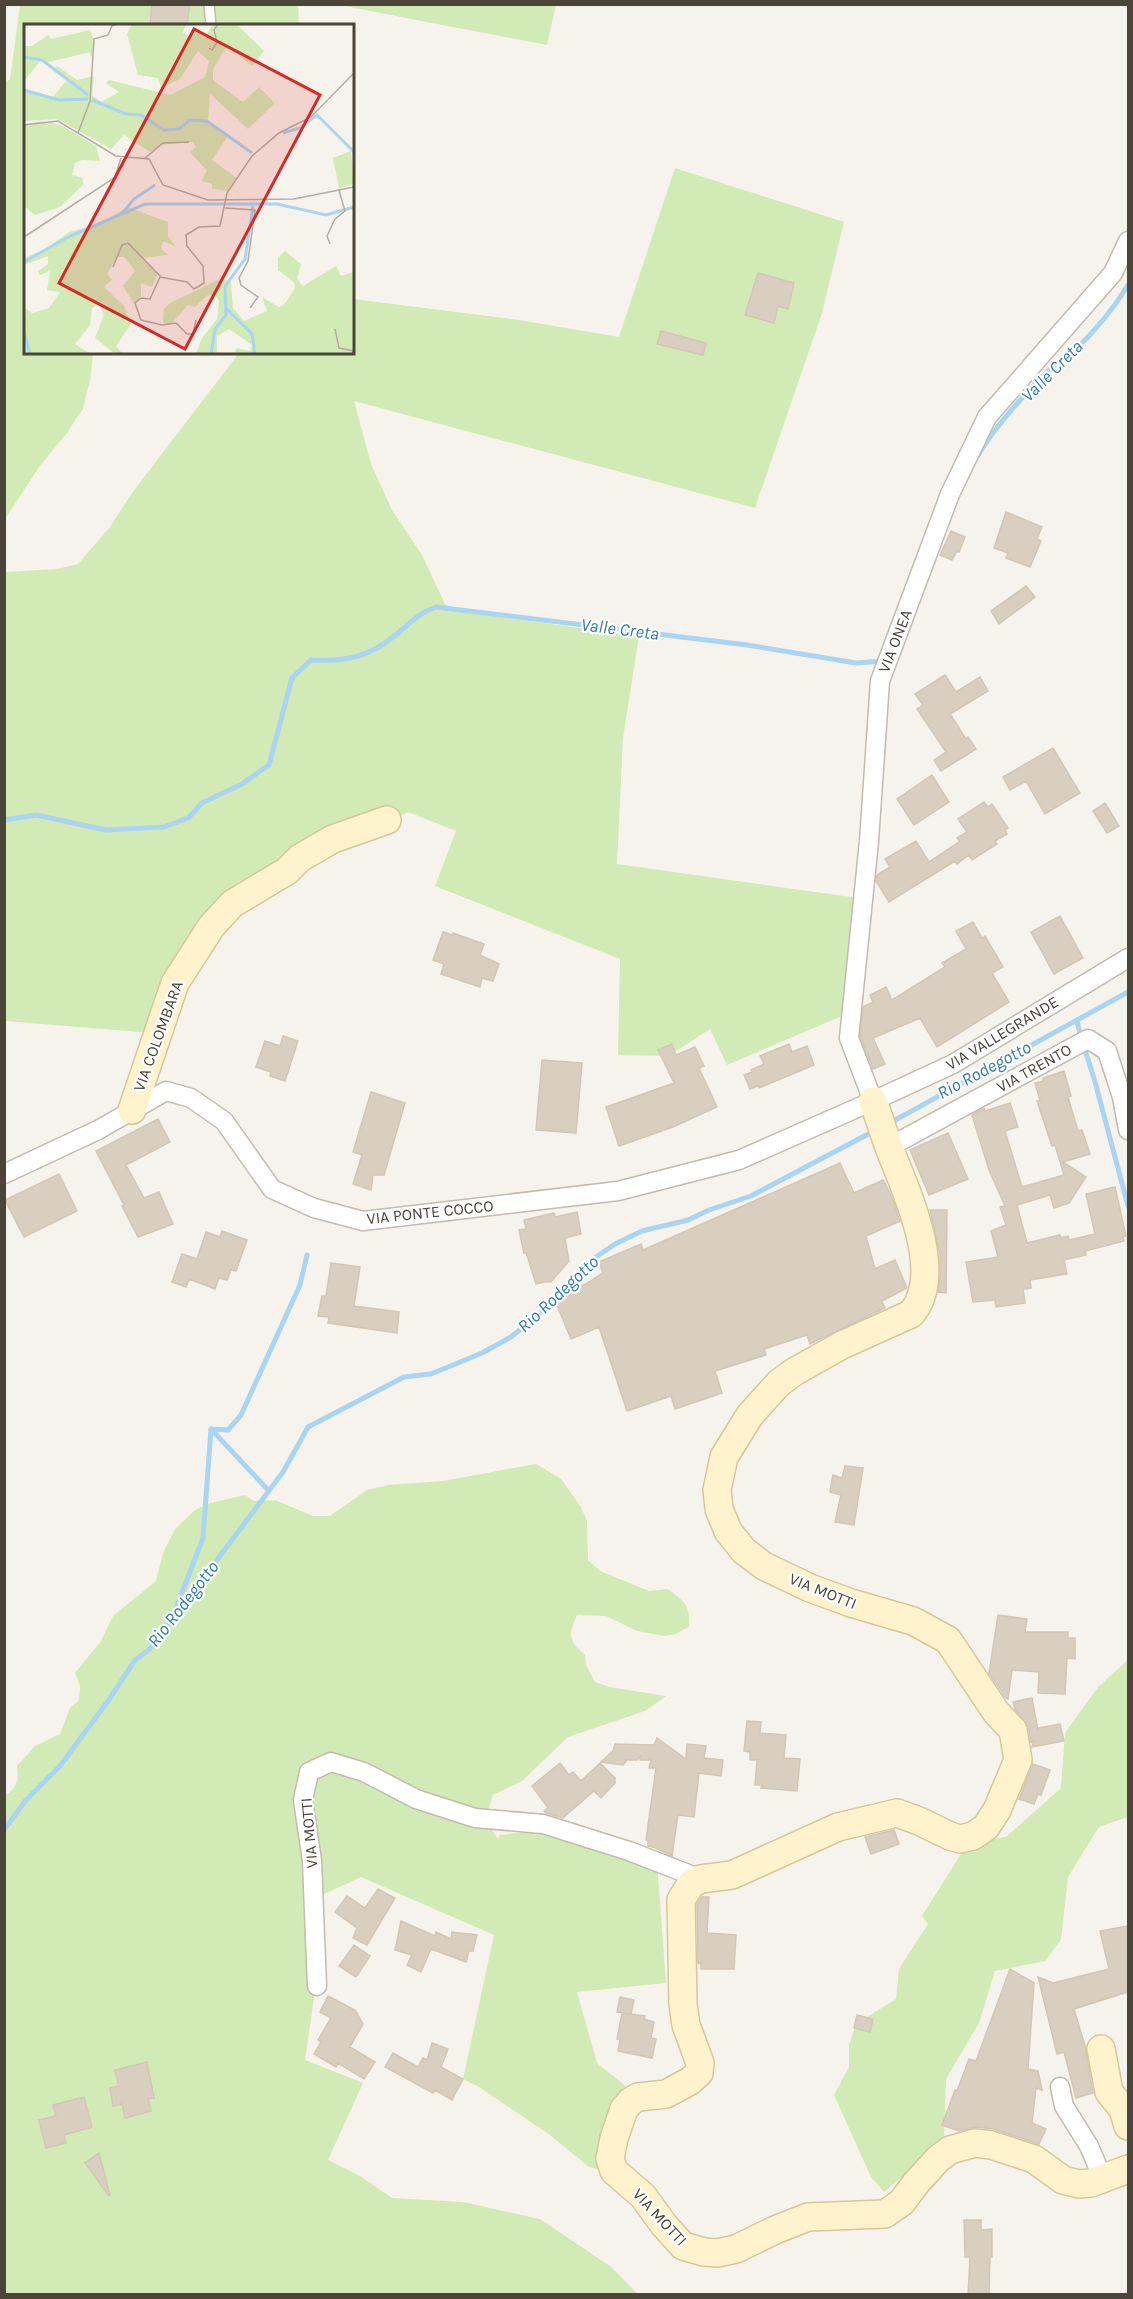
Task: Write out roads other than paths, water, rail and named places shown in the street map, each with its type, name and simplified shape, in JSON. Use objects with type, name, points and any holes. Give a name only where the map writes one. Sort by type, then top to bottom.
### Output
[{"type":"street","name":"VIA ONEA","points":[[882,1125],[849,1038],[869,841],[880,681],[950,494],[987,417],[1113,273],[1128,241]]},
{"type":"street","name":"VIA COLOMBARA","points":[[132,1110],[175,983],[211,927],[232,904],[287,871],[300,858],[333,839],[387,820]]},
{"type":"street","name":"VIA VALLEGRANDE","points":[[882,1125],[953,1064],[1128,958]]},
{"type":"street","name":"VIA TRENTO","points":[[882,1125],[1081,1042],[1107,1051],[1122,1097],[1128,1130]]},
{"type":"street","name":"VIA PONTE COCCO","points":[[4,1174],[98,1130],[166,1091],[191,1098],[224,1121],[272,1189],[314,1208],[363,1221],[432,1211],[618,1191],[882,1125]]},
{"type":"street","name":"VIA MOTTI","points":[[882,1125],[920,1228],[924,1264],[923,1293],[919,1305],[910,1314],[842,1345],[779,1383],[750,1415],[724,1457],[717,1490],[719,1509],[728,1531],[744,1551],[764,1566],[810,1588],[913,1621],[948,1640],[996,1712],[1013,1730],[1018,1760],[997,1810],[986,1827],[973,1836],[960,1839],[950,1836],[897,1813],[838,1827],[732,1875],[701,1879],[691,1884],[681,1900],[682,2004],[686,2025],[700,2063],[699,2073],[690,2081],[666,2094],[638,2097],[631,2101],[624,2109],[614,2138],[610,2159],[614,2171],[644,2196],[664,2225],[683,2246],[717,2253],[736,2249],[808,2217],[885,2214],[902,2202],[916,2182],[938,2159],[950,2150],[975,2142],[1034,2159],[1063,2180],[1078,2184],[1103,2179],[1128,2169]]},
{"type":"street","name":"VIA MOTTI","points":[[317,1986],[312,1861],[303,1800],[309,1772],[331,1762],[364,1772],[416,1799],[455,1812],[475,1818],[543,1824],[629,1851],[701,1879]]},
{"type":"street","points":[[1101,2049],[1109,2092],[1122,2109],[1128,2126]]},
{"type":"street","points":[[1060,2087],[1065,2106],[1089,2146],[1103,2179]]},
{"type":"lane","points":[[209,4],[211,24]]},
{"type":"waterway","name":"Valle Creta","points":[[977,457],[1000,423],[1047,372],[1070,355],[1088,337],[1110,312],[1128,285]]},
{"type":"waterway","name":"Valle Creta","points":[[4,820],[36,815],[106,830],[164,827],[188,818],[202,803],[242,784],[269,765],[292,678],[311,660],[347,659],[368,653],[388,641],[420,615],[436,607],[747,645],[856,663],[883,661]]},
{"type":"waterway","name":"Rio Rodegotto","points":[[888,1124],[1128,992]]},
{"type":"waterway","points":[[1077,1021],[1128,1206]]},
{"type":"waterway","name":"Rio Rodegotto","points":[[4,1830],[26,1800],[60,1766],[135,1660],[150,1649],[283,1472],[308,1427],[404,1377],[431,1374],[482,1353],[511,1337],[561,1296],[583,1266],[615,1244],[642,1231],[688,1220],[709,1210],[751,1196],[874,1131]]},
{"type":"waterway","points":[[211,1429],[228,1430],[241,1415],[300,1285],[307,1255]]},
{"type":"waterway","points":[[211,1429],[268,1490]]},
{"type":"waterway","points":[[175,1611],[203,1538],[211,1429]]}]
